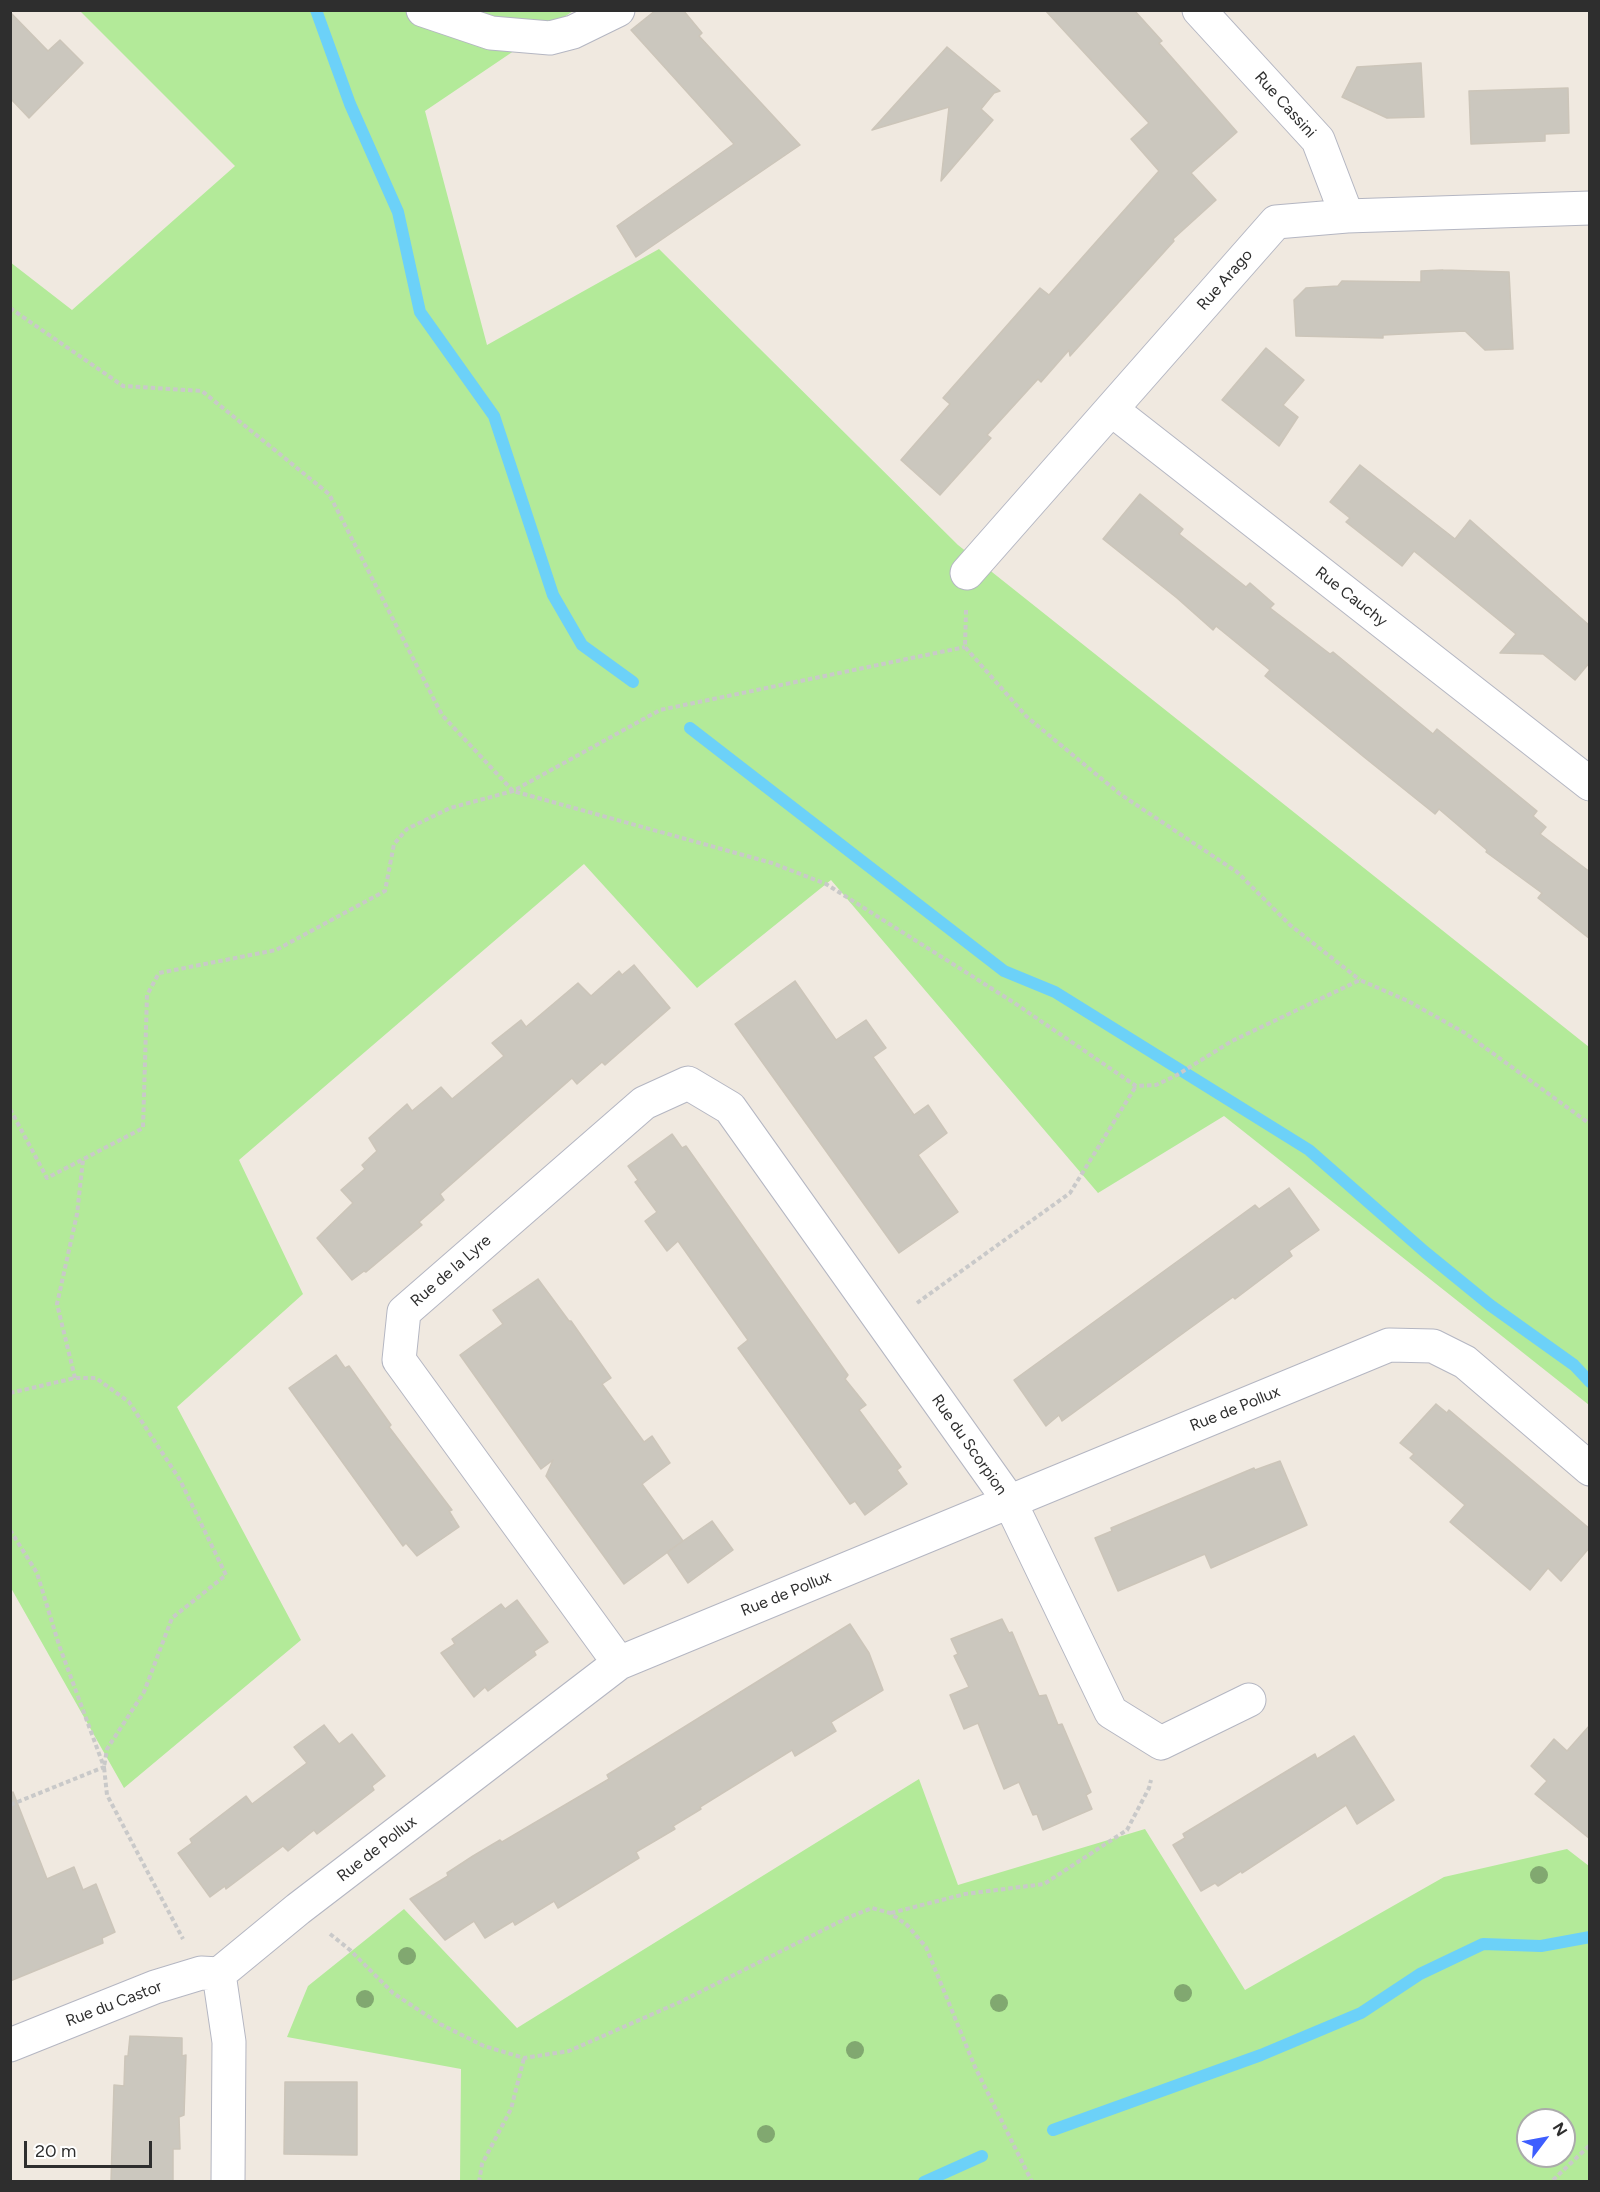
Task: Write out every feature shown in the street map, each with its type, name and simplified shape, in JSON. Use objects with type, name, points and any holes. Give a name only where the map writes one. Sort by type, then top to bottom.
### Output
[{"type":"street","points":[[423,10],[491,33],[550,38],[573,32],[618,10]]},
{"type":"street","name":"Rue Cassini","points":[[1199,10],[1318,140],[1347,216]]},
{"type":"street","name":"Rue Arago","points":[[967,573],[1276,222],[1347,216],[1590,208]]},
{"type":"street","name":"Rue Cauchy","points":[[1112,410],[1590,784]]},
{"type":"street","name":"Rue du Scorpion","points":[[688,1083],[730,1108],[1010,1502],[1111,1712],[1161,1743]]},
{"type":"street","name":"Rue de la Lyre","points":[[619,1663],[399,1360],[404,1312],[644,1103],[688,1083]]},
{"type":"street","name":"Rue de Pollux","points":[[210,1973],[298,1909],[619,1663],[1389,1345],[1433,1346],[1465,1362],[1590,1469]]},
{"type":"street","points":[[1161,1743],[1249,1700]]},
{"type":"street","points":[[210,1973],[229,2042],[228,2181]]},
{"type":"street","name":"Rue du Castor","points":[[10,2045],[155,1987],[210,1973]]},
{"type":"path","points":[[10,308],[123,386],[202,391],[329,494],[442,714],[513,791],[772,863],[826,884],[1013,1002],[1136,1086],[1156,1085],[1177,1075],[1188,1066],[1232,1041],[1360,980]]},
{"type":"path","points":[[967,573],[965,646],[1027,717],[1120,794],[1237,872],[1290,925],[1360,980],[1408,1001],[1465,1033],[1590,1124]]},
{"type":"path","points":[[10,1109],[47,1178],[143,1128],[147,995],[159,973],[276,950],[385,891],[394,844],[407,829],[450,808],[513,791],[660,710],[965,646]]},
{"type":"path","points":[[884,1326],[1070,1193],[1136,1086]]},
{"type":"path","points":[[75,1378],[57,1304],[77,1214],[83,1160]]},
{"type":"path","points":[[10,1393],[75,1378],[96,1378],[129,1402],[180,1480],[226,1575],[172,1618],[144,1692],[107,1749],[104,1767]]},
{"type":"path","points":[[10,1530],[37,1573],[59,1645],[104,1767],[107,1795],[210,1973]]},
{"type":"path","points":[[890,1913],[965,1893],[1044,1884],[1126,1830],[1149,1788],[1161,1743]]},
{"type":"path","points":[[10,1805],[104,1767]]},
{"type":"path","points":[[298,1909],[350,1950],[393,1993],[440,2024],[484,2046],[524,2058],[570,2050],[580,2046],[680,2002],[847,1918],[872,1908],[890,1913],[907,1925],[926,1947],[975,2067],[1032,2181]]},
{"type":"path","points":[[478,2181],[482,2164],[511,2109],[524,2058]]},
{"type":"path","points":[[1546,2181],[1553,2181],[1590,2145]]},
{"type":"green space","points":[[80,11],[573,11],[425,111],[487,345],[659,249],[958,545],[1589,1047],[1589,1405],[1224,1116],[1098,1193],[831,880],[697,988],[584,864],[239,1160],[303,1294],[177,1407],[301,1640],[124,1788],[11,1588],[10,262],[72,310],[235,166]]},
{"type":"green space","points":[[919,1779],[958,1885],[1145,1829],[1245,1990],[1444,1877],[1567,1849],[1589,1866],[1589,2181],[460,2181],[461,2069],[287,2037],[308,1986],[404,1909],[517,2028]]},
{"type":"building","points":[[656,10],[683,10],[702,33],[699,36],[800,145],[636,257],[617,226],[734,144],[631,30]]},
{"type":"building","points":[[1045,10],[1134,10],[1162,41],[1159,43],[1237,132],[1191,173],[1216,200],[1173,239],[1174,241],[1070,356],[1069,350],[1041,382],[1038,379],[987,435],[991,438],[940,495],[901,460],[950,404],[943,398],[1040,288],[1049,295],[1159,171],[1131,139],[1149,123]]},
{"type":"building","points":[[10,12],[48,51],[60,40],[83,63],[29,118],[10,98]]},
{"type":"building","points":[[947,47],[1000,91],[994,93],[981,109],[993,120],[941,181],[949,107],[872,130]]},
{"type":"building","points":[[1421,63],[1424,117],[1387,118],[1342,97],[1357,67]]},
{"type":"building","points":[[1568,88],[1569,133],[1545,134],[1545,141],[1471,144],[1469,91]]},
{"type":"building","points":[[1421,271],[1509,272],[1513,349],[1485,350],[1465,331],[1383,335],[1383,338],[1296,336],[1294,300],[1306,288],[1338,286],[1342,281],[1421,282]]},
{"type":"building","points":[[1266,348],[1304,380],[1283,405],[1298,417],[1279,446],[1222,400]]},
{"type":"building","points":[[1360,465],[1455,539],[1470,520],[1590,626],[1590,662],[1575,680],[1543,654],[1500,653],[1516,634],[1414,551],[1402,566],[1346,522],[1350,518],[1330,502]]},
{"type":"building","points":[[1140,494],[1183,529],[1179,534],[1246,587],[1250,583],[1274,604],[1270,608],[1330,654],[1333,652],[1433,734],[1437,729],[1537,811],[1533,816],[1546,827],[1540,834],[1590,872],[1590,939],[1538,898],[1542,893],[1486,852],[1487,850],[1439,809],[1435,814],[1364,757],[1265,676],[1270,670],[1216,626],[1213,630],[1103,539]]},
{"type":"building","points":[[634,965],[670,1008],[605,1065],[602,1062],[577,1084],[572,1078],[440,1194],[444,1200],[419,1222],[422,1225],[366,1272],[364,1271],[352,1280],[317,1238],[353,1203],[341,1190],[365,1169],[362,1165],[377,1151],[369,1138],[407,1104],[412,1111],[441,1087],[452,1099],[504,1056],[492,1043],[521,1020],[526,1027],[578,983],[591,996],[619,971],[622,975]]},
{"type":"building","points":[[795,981],[836,1040],[866,1020],[886,1048],[873,1057],[914,1115],[928,1105],[947,1133],[918,1155],[958,1212],[899,1253],[735,1024]]},
{"type":"building","points":[[672,1134],[682,1148],[686,1146],[848,1375],[845,1379],[866,1405],[859,1410],[901,1467],[897,1470],[907,1484],[865,1515],[855,1501],[850,1504],[738,1348],[748,1340],[678,1241],[667,1251],[645,1221],[657,1212],[635,1182],[638,1180],[628,1166]]},
{"type":"building","points":[[1289,1188],[1319,1230],[1289,1251],[1292,1256],[1235,1299],[1233,1297],[1062,1421],[1059,1415],[1046,1426],[1014,1380],[1255,1205],[1259,1209]]},
{"type":"building","points":[[538,1279],[611,1378],[602,1384],[644,1442],[652,1436],[670,1463],[642,1484],[683,1541],[624,1584],[546,1476],[553,1460],[541,1469],[460,1355],[503,1324],[493,1310]]},
{"type":"building","points":[[336,1355],[345,1368],[349,1366],[391,1425],[389,1427],[452,1510],[449,1511],[459,1527],[417,1556],[406,1543],[403,1546],[289,1388]]},
{"type":"building","points":[[1436,1404],[1447,1413],[1449,1410],[1590,1529],[1590,1547],[1561,1581],[1548,1568],[1530,1590],[1450,1522],[1465,1505],[1410,1458],[1414,1454],[1400,1443]]},
{"type":"building","points":[[1280,1461],[1307,1525],[1211,1568],[1205,1554],[1118,1591],[1095,1538],[1112,1531],[1111,1528],[1254,1468],[1255,1470]]},
{"type":"building","points":[[712,1521],[733,1550],[688,1583],[667,1552]]},
{"type":"building","points":[[517,1600],[548,1642],[534,1651],[536,1655],[488,1691],[485,1687],[474,1697],[441,1653],[455,1644],[452,1639],[501,1604],[505,1609]]},
{"type":"building","points":[[1002,1619],[1009,1633],[1012,1632],[1039,1696],[1046,1695],[1058,1725],[1062,1724],[1091,1792],[1086,1795],[1092,1809],[1043,1830],[1037,1814],[1033,1815],[1019,1782],[1004,1789],[978,1723],[964,1729],[950,1695],[969,1687],[954,1656],[958,1654],[951,1639]]},
{"type":"building","points":[[850,1624],[869,1653],[883,1690],[831,1722],[836,1731],[795,1756],[792,1750],[700,1807],[701,1809],[673,1826],[675,1829],[636,1852],[639,1858],[558,1908],[554,1901],[515,1925],[513,1921],[485,1938],[474,1921],[445,1940],[410,1899],[448,1876],[447,1873],[473,1856],[500,1840],[502,1842],[609,1779],[607,1775]]},
{"type":"building","points":[[324,1725],[339,1744],[352,1734],[385,1776],[372,1786],[374,1790],[317,1834],[314,1830],[288,1851],[283,1846],[226,1889],[225,1886],[210,1897],[178,1853],[192,1843],[190,1839],[246,1796],[252,1804],[307,1763],[294,1747]]},
{"type":"building","points":[[1590,1725],[1590,1839],[1535,1794],[1547,1781],[1531,1766],[1554,1739],[1567,1751]]},
{"type":"building","points":[[1354,1736],[1394,1800],[1357,1824],[1346,1805],[1242,1873],[1241,1871],[1218,1886],[1215,1883],[1201,1891],[1173,1845],[1185,1838],[1183,1834],[1315,1754],[1317,1759]]},
{"type":"building","points":[[13,1792],[47,1879],[74,1867],[83,1890],[96,1884],[115,1932],[102,1938],[103,1943],[10,1981],[10,1793]]},
{"type":"building","points":[[130,2036],[182,2038],[182,2056],[186,2055],[184,2115],[179,2117],[180,2149],[173,2149],[173,2181],[111,2181],[114,2085],[124,2086],[125,2056],[128,2056]]},
{"type":"building","points":[[285,2082],[357,2082],[357,2155],[284,2154]]},
{"type":"waterway","points":[[316,10],[350,104],[398,212],[420,312],[494,416],[553,595],[582,645],[633,682]]},
{"type":"waterway","points":[[690,728],[1004,971],[1055,992],[1309,1150],[1425,1252],[1490,1305],[1574,1365],[1590,1382]]},
{"type":"waterway","points":[[1053,2130],[1261,2055],[1361,2013],[1420,1974],[1483,1944],[1541,1946],[1590,1937]]},
{"type":"waterway","points":[[924,2182],[982,2156]]}]
